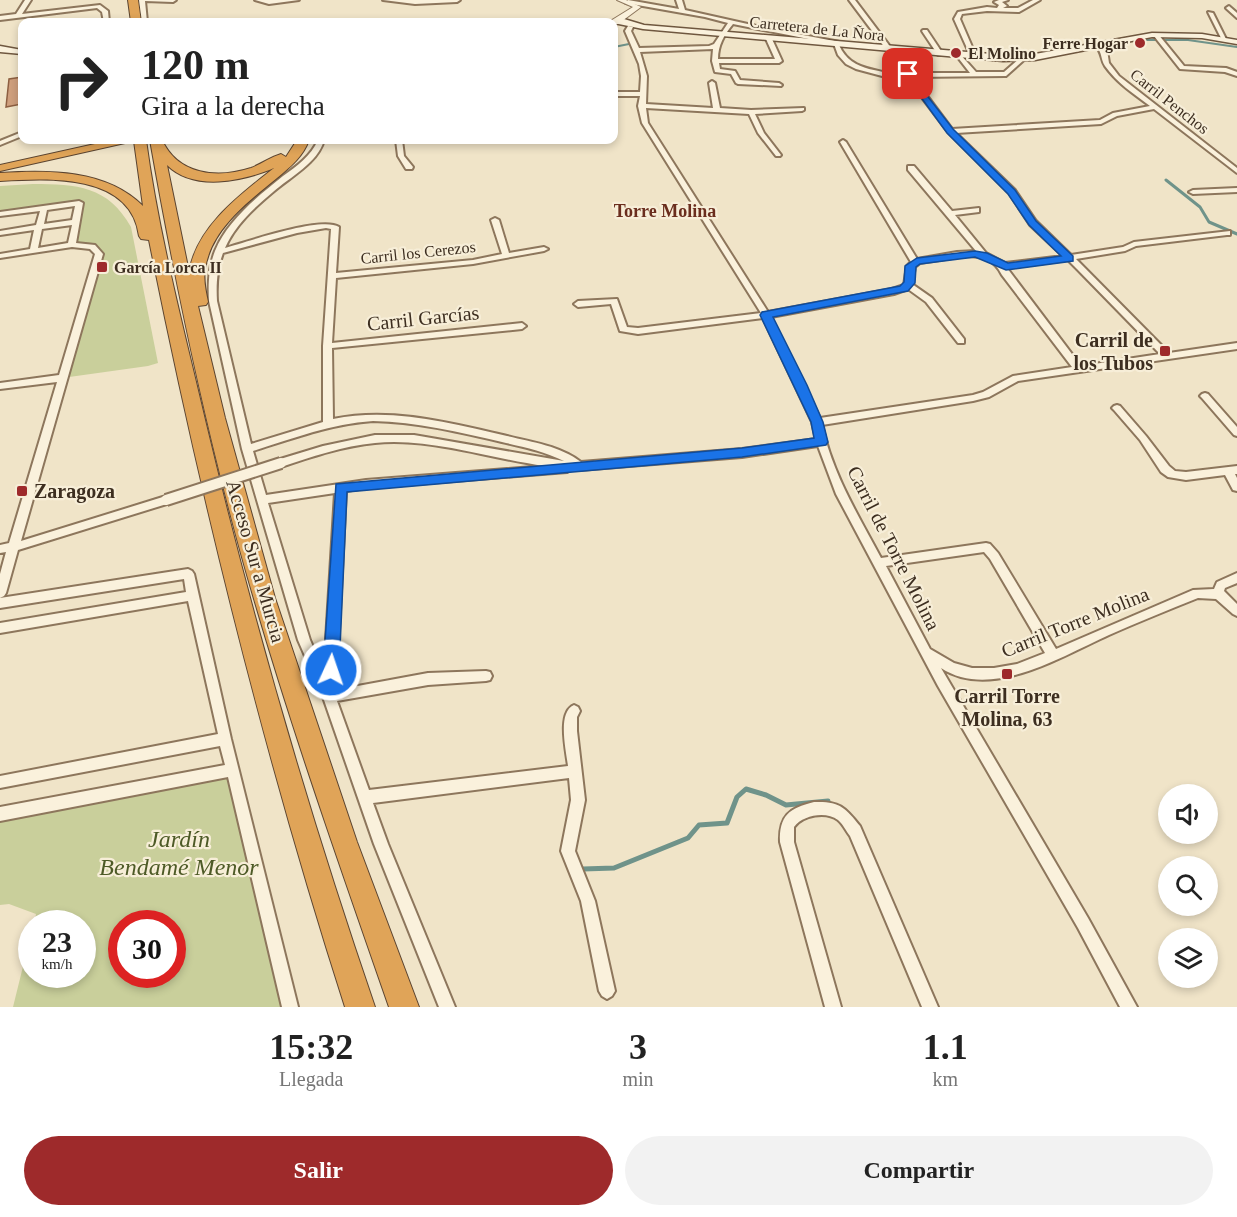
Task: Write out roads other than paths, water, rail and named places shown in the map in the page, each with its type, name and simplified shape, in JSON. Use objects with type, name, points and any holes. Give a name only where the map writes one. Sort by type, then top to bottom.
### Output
[{"type":"highway","points":[[123,0],[124,18]]},
{"type":"highway","points":[[133,0],[135,18]]},
{"type":"highway","points":[[0,163],[51,144]]},
{"type":"highway","points":[[0,163],[95,144]]},
{"type":"highway","points":[[0,169],[98,144]]},
{"type":"highway","name":"Acceso Sur a Murcia","points":[[141,144],[159,252],[214,500],[279,748],[338,944],[360,1007]]},
{"type":"highway","name":"Acceso Sur a Murcia","points":[[157,144],[176,248],[216,418],[264,598],[344,842],[404,1007]]},
{"type":"highway","points":[[159,144],[165,149],[171,162],[182,170],[216,177],[245,173],[272,164],[288,153],[293,144]]},
{"type":"highway","points":[[216,418],[197,278],[199,263],[206,245],[225,219],[291,159],[302,144]]},
{"type":"highway","points":[[0,177],[60,177],[86,181],[114,190],[136,207],[144,223],[147,239],[159,252]]},
{"type":"main road","name":"Carretera de La Ñora","points":[[618,26],[891,51],[1023,58],[1158,37],[1237,42]]},
{"type":"main road","points":[[0,49],[18,51]]},
{"type":"street","points":[[18,15],[28,0]]},
{"type":"street","points":[[142,0],[144,18]]},
{"type":"street","points":[[147,0],[173,0]]},
{"type":"street","points":[[258,0],[269,2],[296,0]]},
{"type":"street","points":[[386,0],[415,2],[457,0]]},
{"type":"street","points":[[679,0],[683,12]]},
{"type":"street","points":[[852,0],[950,131],[1012,192],[1033,223],[1168,357]]},
{"type":"street","points":[[973,56],[957,16],[968,11],[1022,9],[1037,0]]},
{"type":"street","points":[[624,1],[858,47]]},
{"type":"street","points":[[624,1],[638,8]]},
{"type":"street","points":[[987,9],[1004,3],[1010,10]]},
{"type":"street","points":[[0,18],[98,6],[105,11],[106,18]]},
{"type":"street","points":[[618,24],[638,8],[650,6]]},
{"type":"street","points":[[1229,8],[1237,16]]},
{"type":"street","points":[[1210,13],[1225,40]]},
{"type":"street","points":[[630,14],[630,28]]},
{"type":"street","points":[[731,23],[720,34],[716,45],[714,53],[717,71],[734,73],[737,82],[779,85]]},
{"type":"street","name":"Carril de Torre Molina","points":[[630,28],[644,78],[641,106],[645,123],[766,315],[817,422],[821,442],[841,494],[939,677],[1034,837],[1129,1007]]},
{"type":"street","points":[[925,31],[940,54]]},
{"type":"street","points":[[1158,37],[1182,68],[1226,70],[1237,74]]},
{"type":"street","points":[[715,62],[779,61],[769,39]]},
{"type":"street","points":[[637,50],[703,48],[716,45]]},
{"type":"street","points":[[836,45],[839,56],[847,63],[898,77],[916,87]]},
{"type":"street","name":"Carril Penchos","points":[[1098,45],[1104,50],[1105,61],[1111,71],[1237,171]]},
{"type":"street","points":[[703,48],[714,53]]},
{"type":"street","points":[[959,55],[974,74]]},
{"type":"street","points":[[908,74],[915,77],[1006,74],[1023,58]]},
{"type":"street","points":[[898,77],[907,77],[908,74]]},
{"type":"street","points":[[712,83],[717,110]]},
{"type":"street","points":[[618,94],[641,94]]},
{"type":"street","points":[[641,106],[751,112],[802,109]]},
{"type":"street","points":[[950,131],[1105,121],[1124,112],[1155,107]]},
{"type":"street","points":[[751,112],[761,133],[778,155]]},
{"type":"street","points":[[0,143],[18,136]]},
{"type":"street","points":[[843,142],[915,262]]},
{"type":"street","points":[[318,144],[309,159],[247,212],[225,238],[218,252],[211,277],[213,301],[261,500],[304,640],[325,672]]},
{"type":"street","points":[[400,144],[401,156],[409,167]]},
{"type":"street","points":[[911,168],[983,255],[1002,266],[1078,368]]},
{"type":"street","points":[[1193,192],[1237,190]]},
{"type":"street","points":[[0,214],[79,203],[72,245]]},
{"type":"street","points":[[33,251],[44,208]]},
{"type":"street","points":[[950,213],[976,210]]},
{"type":"street","name":"Carril los Cerezos","points":[[495,220],[506,255]]},
{"type":"street","points":[[0,233],[75,222]]},
{"type":"street","points":[[218,252],[312,227],[333,226],[335,230],[334,276],[327,346],[328,424]]},
{"type":"street","points":[[1002,266],[1125,249],[1134,244],[1227,233]]},
{"type":"street","points":[[0,256],[72,245],[92,247],[99,254],[0,593]]},
{"type":"street","name":"Carril los Cerezos","points":[[334,276],[473,262],[544,249]]},
{"type":"street","points":[[908,285],[911,266],[915,262],[969,254],[983,255]]},
{"type":"street","points":[[578,304],[614,301],[622,329],[628,332],[766,315],[894,291],[908,285]]},
{"type":"street","points":[[908,285],[929,300],[961,340]]},
{"type":"street","name":"Carril Garcías","points":[[327,346],[522,326]]},
{"type":"street","points":[[817,422],[973,398],[986,395],[1016,378],[1237,346]]},
{"type":"street","points":[[0,386],[62,378]]},
{"type":"street","points":[[1205,396],[1237,434]]},
{"type":"street","points":[[1117,408],[1143,438],[1165,469],[1172,474],[1186,476],[1233,470],[1237,487]]},
{"type":"street","points":[[247,449],[351,419],[401,417],[447,425],[557,454],[579,466]]},
{"type":"street","points":[[0,549],[14,547],[357,441],[393,438],[579,466]]},
{"type":"street","points":[[261,500],[341,488],[742,453],[821,442]]},
{"type":"street","points":[[548,463],[558,459],[557,454]]},
{"type":"street","points":[[541,472],[548,467],[548,463]]},
{"type":"street","points":[[341,488],[325,672],[330,697],[381,844],[447,1007]]},
{"type":"street","points":[[879,563],[986,547],[994,556],[1053,655]]},
{"type":"street","points":[[0,603],[188,574],[232,770],[290,1007]]},
{"type":"street","points":[[1237,578],[1221,585],[1217,594],[1224,597],[1237,611]]},
{"type":"street","name":"Carril Torre Molina","points":[[924,649],[947,667],[957,671],[985,675],[1006,673],[1197,593],[1217,594]]},
{"type":"street","points":[[0,628],[192,596]]},
{"type":"street","points":[[939,677],[939,673],[944,669],[957,671]]},
{"type":"street","points":[[330,697],[428,679],[486,676]]},
{"type":"street","points":[[574,711],[570,721],[578,800],[568,850],[588,901],[606,991]]},
{"type":"street","points":[[0,782],[225,739]]},
{"type":"street","points":[[0,814],[232,770]]},
{"type":"street","points":[[364,797],[576,771]]},
{"type":"street","points":[[833,1007],[792,864],[787,832],[788,824],[802,812],[825,809],[844,816],[855,831],[930,1007]]},
{"type":"waterway","points":[[1137,40],[1188,40],[1237,47]]},
{"type":"waterway","points":[[618,46],[629,44]]},
{"type":"waterway","points":[[1166,180],[1200,207],[1209,222],[1237,234]]},
{"type":"waterway","points":[[583,869],[614,868],[688,838],[699,825],[727,823],[737,797],[746,789],[766,795],[786,805],[828,801]]},
{"type":"place","name":"Ferre Hogar","points":[[1140,43]]},
{"type":"place","name":"El Molino","points":[[956,53]]},
{"type":"place","name":"García Lorca II","points":[[102,267]]},
{"type":"place","name":"Carril de los Tubos","points":[[1165,351]]},
{"type":"place","name":"Zaragoza","points":[[22,491]]},
{"type":"place","name":"Carril Torre Molina, 63","points":[[1007,674]]},
{"type":"district","name":"Torre Molina","points":[[665,211]]},
{"type":"park label","name":"Jardín Bendamé Menor","points":[[179,853]]}]
